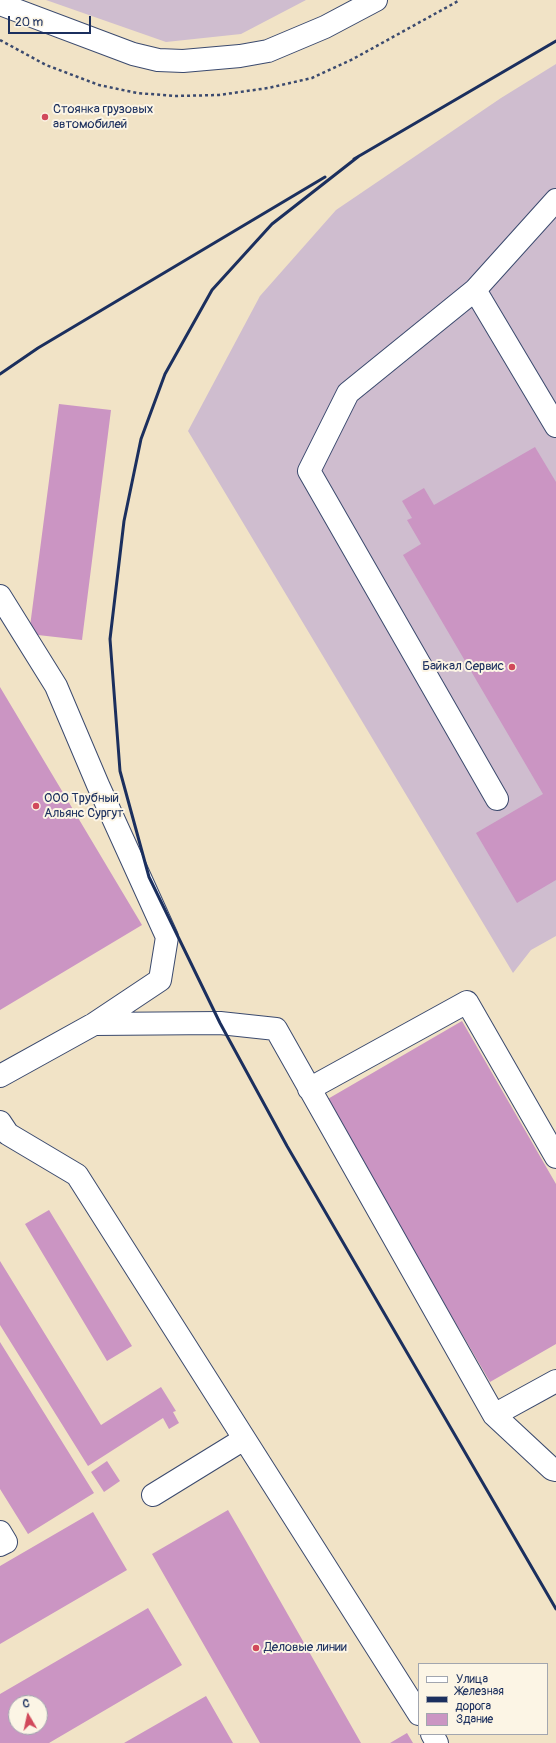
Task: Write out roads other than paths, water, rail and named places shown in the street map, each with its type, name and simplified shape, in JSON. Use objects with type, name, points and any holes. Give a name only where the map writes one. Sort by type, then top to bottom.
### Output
[{"type":"main road","points":[[0,4],[133,54],[158,60],[183,61],[233,57],[268,51],[298,39],[376,0]]},
{"type":"main road","points":[[497,799],[309,471],[348,393],[475,290],[556,200]]},
{"type":"main road","points":[[475,290],[556,426]]},
{"type":"main road","points":[[0,596],[56,686],[98,785],[167,937],[160,980],[94,1024],[0,1076]]},
{"type":"main road","points":[[309,1089],[467,1002],[556,1157]]},
{"type":"main road","points":[[94,1024],[220,1023],[276,1029],[494,1415],[552,1469],[556,1470]]},
{"type":"main road","points":[[0,1122],[8,1134],[78,1175],[418,1712]]},
{"type":"main road","points":[[494,1415],[556,1381]]},
{"type":"main road","points":[[153,1495],[244,1439]]},
{"type":"main road","points":[[0,1532],[6,1542],[0,1545]]},
{"type":"railway","points":[[354,159],[556,41]]},
{"type":"railway","points":[[359,156],[272,224],[212,290],[165,374],[141,439],[124,521],[110,639],[120,771],[149,877],[220,1023],[287,1146],[556,1609]]},
{"type":"railway","points":[[0,374],[38,348],[325,177]]},
{"type":"place","name":"Стоянка грузовых автомобилей","points":[[45,117]]},
{"type":"place","name":"Байкал Сервис","points":[[512,667]]},
{"type":"place","name":"ООО Трубный Альянс Сургут","points":[[36,806]]},
{"type":"place","name":"Деловые линии","points":[[256,1648]]}]
